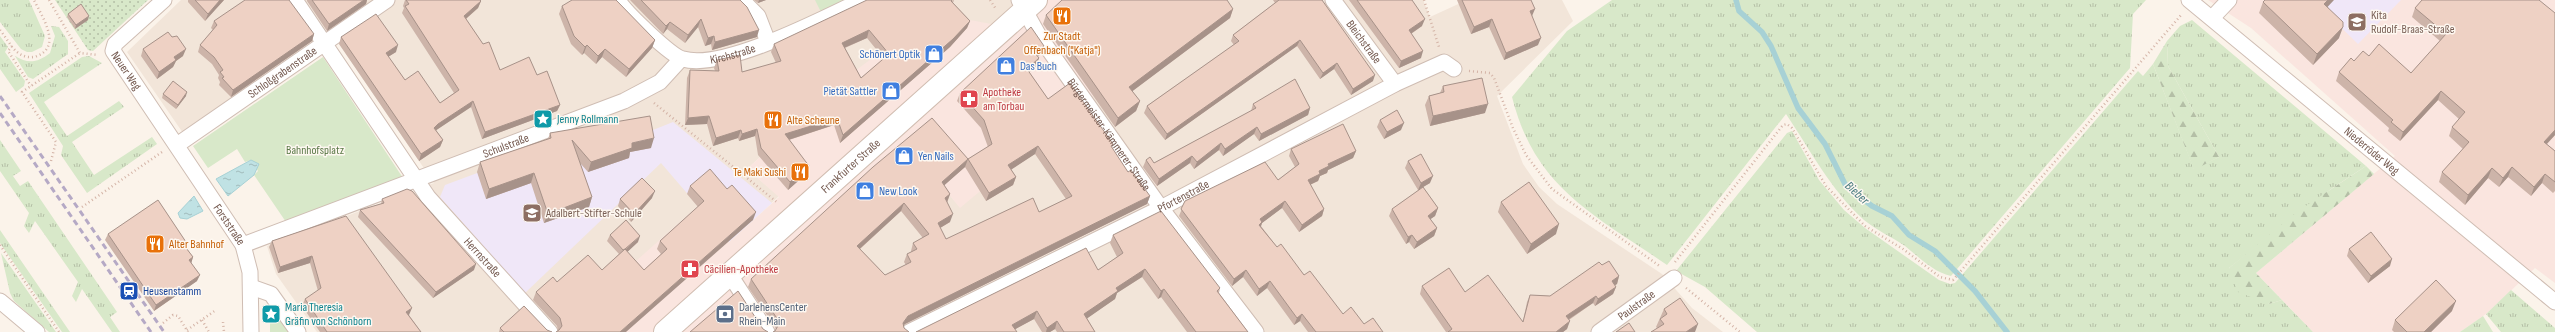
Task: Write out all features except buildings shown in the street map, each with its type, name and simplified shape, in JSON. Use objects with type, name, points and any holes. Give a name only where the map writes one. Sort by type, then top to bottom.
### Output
[{"type":"street","name":"Neuer Weg","points":[[154,112],[113,51],[115,44],[164,0]]},
{"type":"street","points":[[243,245],[416,181],[295,0]]},
{"type":"street","name":"Schloßgrabenstraße","points":[[176,142],[325,44],[386,0]]},
{"type":"street","points":[[618,0],[632,18],[681,59]]},
{"type":"street","points":[[742,0],[758,16],[768,42]]},
{"type":"street","name":"Kirchstraße","points":[[681,59],[695,61],[715,60],[768,42],[862,0]]},
{"type":"street","name":"Bleichstraße","points":[[1333,0],[1395,84]]},
{"type":"street","points":[[2213,17],[2229,0]]},
{"type":"street","name":"Niederröder Weg","points":[[2191,1],[2213,17],[2555,302]]},
{"type":"street","name":"Bürgermeister-Kämmerer-Straße","points":[[1027,3],[1039,36],[1161,208],[1256,332]]},
{"type":"street","name":"Frankfurter Straße","points":[[665,332],[730,275],[1027,3]]},
{"type":"street","name":"Schulstraße","points":[[416,181],[641,93],[660,82],[681,59]]},
{"type":"street","name":"Pfortenstraße","points":[[909,332],[1161,208],[1395,84],[1449,66]]},
{"type":"street","name":"Forststraße","points":[[154,112],[176,142],[243,245],[248,260],[251,288],[251,332]]},
{"type":"street","name":"Herrnstraße","points":[[416,181],[550,332]]},
{"type":"street","name":"Paulstraße","points":[[1599,332],[1671,272]]},
{"type":"street","points":[[730,275],[767,332]]},
{"type":"street","points":[[251,288],[271,294],[298,332]]},
{"type":"street","points":[[0,301],[37,332]]},
{"type":"path","points":[[0,30],[18,52],[28,57],[37,56],[49,44],[49,31],[34,0]]},
{"type":"path","points":[[49,0],[80,53]]},
{"type":"path","points":[[990,0],[996,9]]},
{"type":"path","points":[[1424,0],[1449,66],[1490,73],[1526,155],[1552,189],[1671,272],[1740,332]]},
{"type":"path","points":[[1671,272],[1784,124],[1787,124],[1792,128],[1826,186],[1865,226],[1903,249],[1940,277],[1953,280],[2191,1]]},
{"type":"path","points":[[12,46],[8,51],[31,86]]},
{"type":"path","points":[[51,161],[56,142],[22,92],[80,53],[94,56],[113,51]]},
{"type":"path","points":[[641,93],[778,203]]},
{"type":"path","points":[[82,207],[176,142]]},
{"type":"path","points":[[0,245],[59,332]]},
{"type":"path","points":[[163,323],[173,315],[178,316],[188,331],[216,310]]},
{"type":"path","points":[[202,320],[209,332]]},
{"type":"path","points":[[223,322],[224,332]]},
{"type":"shaded area","points":[[181,0],[1026,0],[997,25],[904,34],[793,127],[747,169],[779,196],[729,242],[698,206],[582,332],[317,332],[276,274],[267,246],[434,183],[331,32],[183,133],[127,52]]},
{"type":"shaded area","points":[[1026,0],[1207,0],[960,208],[936,179],[846,258],[788,332],[582,332],[610,284],[698,206],[729,242],[779,197],[747,169],[793,127],[793,118],[904,34],[959,18],[997,25]]},
{"type":"shaded area","points":[[1207,0],[1423,0],[1430,17],[1467,0],[1562,0],[1573,21],[1497,96],[1523,164],[1539,187],[1557,204],[1662,274],[1692,308],[1723,332],[788,332],[846,258],[936,179],[960,207]]},
{"type":"shaded area","points":[[2208,0],[2555,0],[2555,283],[2535,268],[2486,314],[2460,332],[2313,332],[2256,273],[2395,156],[2251,28]]},
{"type":"shaded area","name":"Kita Rudolf-Braas-Straße","points":[[2313,0],[2401,0],[2358,44]]},
{"type":"shaded area","name":"Adalbert-Stifter-Schule","points":[[673,122],[772,203],[729,242],[661,163],[525,293],[440,197],[445,185],[533,152],[648,132]]},
{"type":"green space","points":[[0,0],[29,0],[45,36],[42,47],[32,52],[27,52],[21,49],[0,22]]},
{"type":"green space","points":[[55,0],[148,0],[93,51],[88,50]]},
{"type":"green space","points":[[815,0],[843,0],[821,12]]},
{"type":"green space","points":[[1612,0],[2146,0],[2133,14],[2130,68],[1951,276],[1932,268],[1905,246],[1864,220],[1831,183],[1786,114],[1667,265],[1592,214],[1571,197],[1552,177],[1536,155],[1522,129],[1512,97],[1567,31]]},
{"type":"green space","points":[[2192,20],[2366,166],[2331,189],[2229,268],[2269,304],[2282,300],[2313,332],[1757,332],[1705,287],[1676,271],[1787,133],[1792,131],[1819,180],[1844,210],[1865,228],[1939,280],[1950,284],[1955,283],[2138,71],[2143,76],[2153,64],[2194,169],[2219,157],[2168,66],[2167,41],[2180,26]]},
{"type":"green space","points":[[51,26],[59,27],[68,41],[68,54],[33,79],[28,77],[15,56],[20,59],[32,61],[41,59],[50,53],[55,36]]},
{"type":"green space","points":[[0,36],[8,47],[5,52],[25,81],[24,86],[16,92],[0,69]]},
{"type":"green space","points":[[2167,41],[2168,66],[2219,157],[2194,170],[2153,64]]},
{"type":"green space","points":[[89,56],[102,63],[44,102],[67,136],[119,101],[124,107],[72,142],[94,175],[152,137],[157,144],[87,193],[61,155],[63,146],[29,93],[82,57]]},
{"type":"green space","name":"Bahnhofsplatz","points":[[323,57],[403,178],[286,222],[254,175],[258,171],[251,160],[245,162],[237,149],[208,168],[193,146]]},
{"type":"green space","points":[[0,140],[21,171],[13,176],[20,186],[28,181],[117,312],[110,317],[120,332],[112,332],[82,289],[76,302],[72,296],[78,282],[35,221],[29,233],[24,226],[29,213],[0,171]]},
{"type":"green space","points":[[2366,166],[2374,174],[2256,273],[2282,300],[2269,304],[2238,292],[2229,268],[2298,211]]},
{"type":"green space","points":[[0,230],[70,332],[62,332],[0,243]]},
{"type":"green space","points":[[1,253],[56,332],[49,332],[14,301],[10,293]]},
{"type":"green space","points":[[2511,290],[2555,328],[2555,332],[2501,332],[2486,314]]},
{"type":"green space","points":[[2483,316],[2493,332],[2460,332]]},
{"type":"green space","points":[[279,318],[289,332],[270,332],[270,323]]},
{"type":"water","points":[[251,160],[259,164],[254,175],[228,196],[216,179]]},
{"type":"water","points":[[194,196],[203,211],[187,219],[180,218],[178,213]]},
{"type":"waterway","name":"Bieber","points":[[1736,0],[1739,11],[1762,32],[1771,46],[1798,108],[1825,144],[1846,186],[1872,206],[1892,216],[1909,235],[1935,251],[1975,291],[2007,332]]},
{"type":"railway","points":[[0,96],[164,332]]},
{"type":"railway","points":[[0,113],[151,332]]},
{"type":"place","name":"Zur Stadt Offenbach (\"Katja\")","points":[[1062,16]]},
{"type":"place","name":"Kita Rudolf-Braas-Straße","points":[[2357,22]]},
{"type":"place","name":"Schönert Optik","points":[[934,54]]},
{"type":"place","name":"Das Buch","points":[[1006,66]]},
{"type":"place","name":"Pietät Sattler","points":[[891,91]]},
{"type":"place","name":"Apotheke am Torbau","points":[[969,99]]},
{"type":"place","name":"Jenny Rollmann","points":[[543,119]]},
{"type":"place","name":"Alte Scheune","points":[[773,120]]},
{"type":"place","name":"Yen Nails","points":[[904,156]]},
{"type":"place","name":"Te Maki Sushi","points":[[800,172]]},
{"type":"place","name":"New Look","points":[[865,191]]},
{"type":"place","name":"Adalbert-Stifter-Schule","points":[[532,213]]},
{"type":"place","name":"Alter Bahnhof","points":[[155,244]]},
{"type":"place","name":"Cäcilien-Apotheke","points":[[690,269]]},
{"type":"place","name":"Heusenstamm","points":[[129,291]]},
{"type":"place","name":"Maria Theresia Gräfin von Schönborn","points":[[271,314]]},
{"type":"place","name":"DarlehensCenter Rhein-Main","points":[[725,314]]}]
